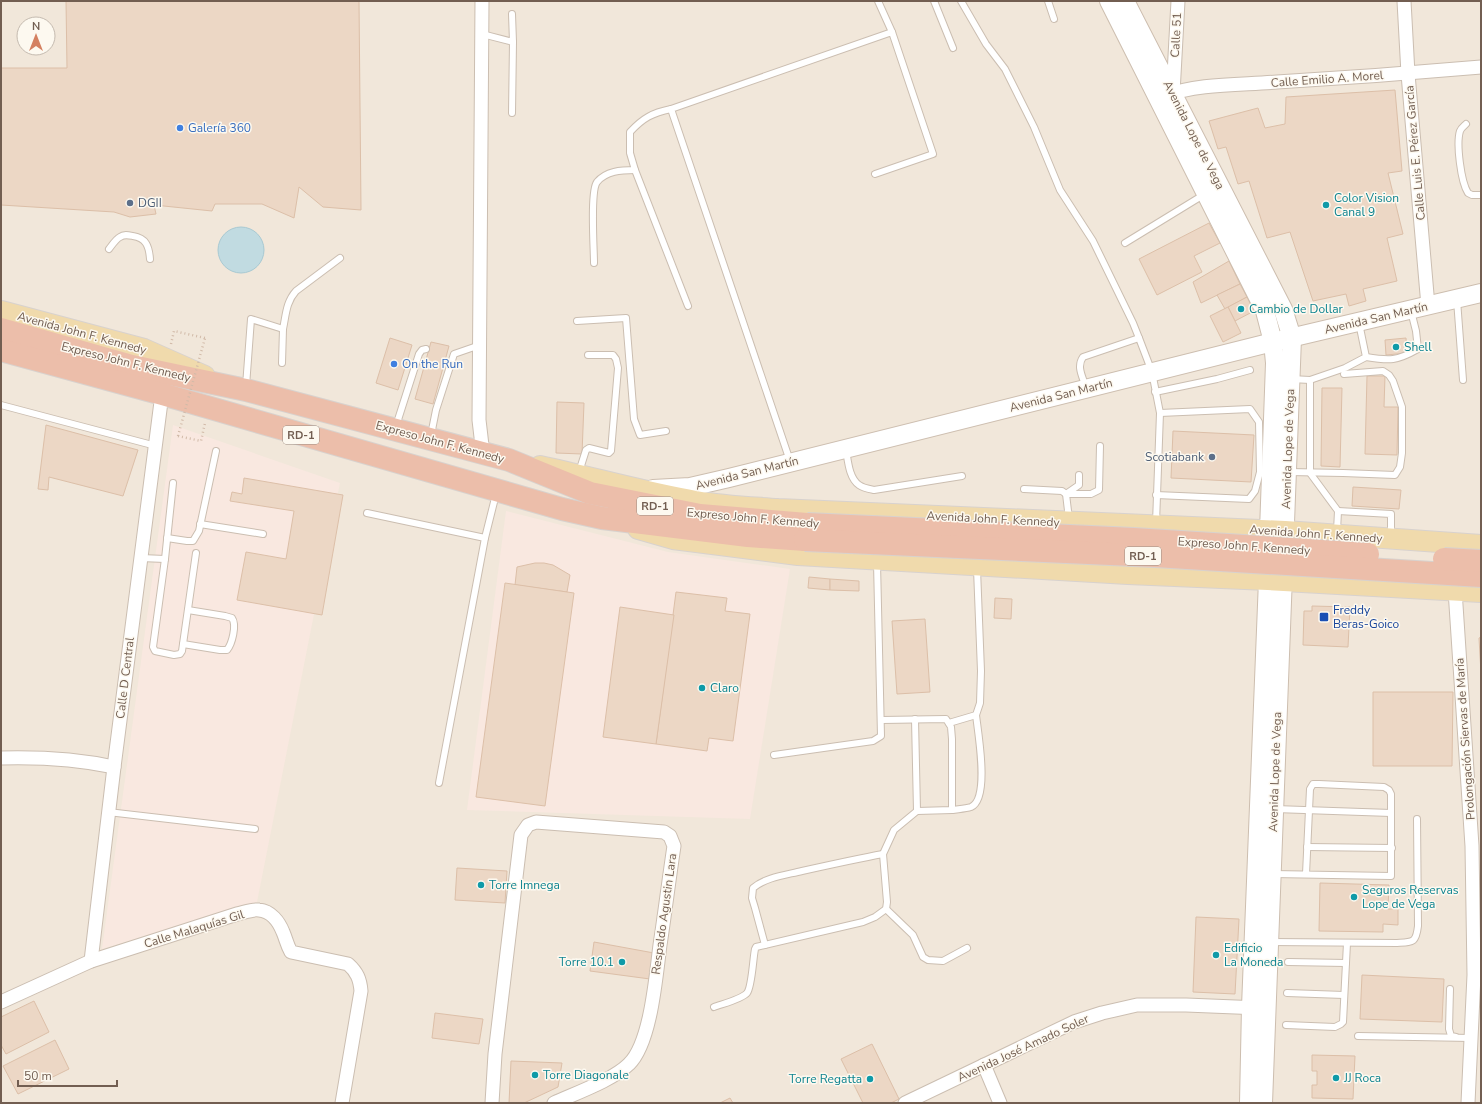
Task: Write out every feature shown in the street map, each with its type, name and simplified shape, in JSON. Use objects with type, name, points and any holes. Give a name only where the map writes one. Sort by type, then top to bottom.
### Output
[{"type":"highway","name":"Expreso John F. Kennedy","points":[[1,330],[132,366],[237,388],[509,460],[590,492],[700,515],[806,532],[1155,556],[1481,576]]},
{"type":"highway","name":"Expreso John F. Kennedy","points":[[1,350],[162,394],[497,491],[562,509],[602,518],[748,536],[806,532],[1134,539],[1481,561]]},
{"type":"main road","name":"Avenida Lope de Vega","points":[[1109,1],[1165,96],[1283,309],[1292,338],[1287,472],[1277,531],[1258,1008],[1249,1103]]},
{"type":"main road","name":"Avenida Lope de Vega","points":[[1125,1],[1206,194],[1265,311],[1273,342],[1275,363],[1266,423],[1277,531]]},
{"type":"main road","name":"Avenida San Martín","points":[[641,490],[690,487],[1273,342],[1481,293]]},
{"type":"main road","name":"Avenida John F. Kennedy","points":[[1,311],[144,348],[237,388]]},
{"type":"main road","name":"Avenida John F. Kennedy","points":[[509,460],[697,501],[778,509],[1277,531],[1481,545]]},
{"type":"main road","name":"RD-1","points":[[602,518],[673,539],[798,555],[1481,592]]},
{"type":"main road","points":[[1128,574],[1137,568],[1149,566],[1220,570],[1228,568],[1232,565],[1236,555],[1235,546],[1225,539],[1146,534],[1134,530],[1129,525]]},
{"type":"main road","points":[[1422,541],[1411,547],[1403,549],[1330,545],[1321,549],[1316,555],[1314,561],[1318,571],[1329,578],[1402,580],[1412,583],[1422,589]]},
{"type":"main road","name":"Avenida Lope de Vega","points":[[1263,1103],[1258,1008],[1268,942],[1272,874],[1274,809],[1275,580]]},
{"type":"street","points":[[482,1],[479,420],[483,454]]},
{"type":"street","name":"Calle 51","points":[[1165,96],[1178,1]]},
{"type":"street","name":"Calle Luis E. Pérez García","points":[[1404,1],[1408,74],[1428,306]]},
{"type":"street","name":"Calle Emilio A. Morel","points":[[1165,96],[1207,87],[1408,74],[1481,67]]},
{"type":"street","name":"Calle D Central","points":[[91,961],[108,812],[162,394]]},
{"type":"street","name":"Prolongación Siervas de María","points":[[1455,590],[1472,846],[1474,975],[1465,1038],[1468,1103]]},
{"type":"street","points":[[1,758],[50,758],[93,762],[114,766]]},
{"type":"street","name":"Respaldo Agustin Lara","points":[[492,1103],[495,1054],[521,835],[528,825],[536,822],[664,832],[670,836],[674,846],[654,986],[639,1052],[630,1064],[616,1074],[554,1103]]},
{"type":"street","name":"Calle Malaquías Gil","points":[[1,1002],[91,961],[237,914],[258,910],[268,913],[278,921],[283,932],[286,945],[291,952],[348,964],[355,970],[360,981],[361,991],[342,1103]]},
{"type":"street","name":"Avenida José Amado Soler","points":[[905,1103],[1074,1022],[1102,1013],[1137,1005],[1258,1008]]},
{"type":"street","points":[[984,1065],[1000,1103]]},
{"type":"lane","points":[[875,174],[933,154],[892,32],[878,1]]},
{"type":"lane","points":[[934,1],[952,48]]},
{"type":"lane","points":[[961,1],[986,44],[1005,69],[1034,128],[1060,190],[1093,240],[1133,323],[1152,372],[1160,413],[1156,525]]},
{"type":"lane","points":[[1048,1],[1054,19]]},
{"type":"lane","points":[[512,14],[514,42],[512,113]]},
{"type":"lane","points":[[688,306],[635,170],[630,153],[630,132],[641,120],[656,113],[892,32]]},
{"type":"lane","points":[[482,34],[514,42]]},
{"type":"lane","points":[[671,109],[791,462]]},
{"type":"lane","points":[[1466,124],[1460,130],[1459,138],[1462,179],[1468,193],[1472,195],[1481,195]]},
{"type":"lane","points":[[594,263],[593,197],[596,183],[603,176],[612,172],[635,170]]},
{"type":"lane","points":[[1125,243],[1206,194]]},
{"type":"lane","points":[[109,249],[119,237],[127,234],[142,238],[149,249],[150,259]]},
{"type":"lane","points":[[282,363],[283,329],[287,306],[291,297],[296,291],[340,258]]},
{"type":"lane","points":[[1457,298],[1463,380]]},
{"type":"lane","points":[[1290,379],[1310,380],[1344,368],[1366,357],[1385,360],[1404,357],[1418,348],[1416,332],[1410,310]]},
{"type":"lane","points":[[577,321],[626,318],[634,419],[640,435],[666,430]]},
{"type":"lane","points":[[237,388],[251,320],[283,329]]},
{"type":"lane","points":[[1359,322],[1366,357]]},
{"type":"lane","points":[[1087,388],[1079,368],[1079,363],[1083,357],[1139,338]]},
{"type":"lane","points":[[430,440],[436,410],[454,354],[480,345]]},
{"type":"lane","points":[[394,430],[419,354],[422,350],[426,349]]},
{"type":"lane","points":[[578,474],[586,450],[590,448],[609,453],[611,451],[617,376],[616,359],[613,355],[588,355]]},
{"type":"lane","points":[[1156,392],[1217,380],[1250,370]]},
{"type":"lane","points":[[1287,472],[1395,475],[1400,467],[1402,453],[1402,407],[1393,381],[1389,375],[1383,371],[1344,374]]},
{"type":"lane","points":[[1310,380],[1310,473],[1338,511],[1336,535]]},
{"type":"lane","points":[[1,407],[156,446]]},
{"type":"lane","points":[[1156,495],[1249,499],[1255,491],[1260,472],[1266,423],[1250,409],[1160,413]]},
{"type":"lane","points":[[1024,489],[1056,490],[1062,491],[1066,494],[1091,494],[1099,490],[1100,446]]},
{"type":"lane","points":[[845,449],[851,473],[855,482],[860,486],[874,490],[962,476]]},
{"type":"lane","points":[[167,538],[193,541],[196,537],[216,451]]},
{"type":"lane","points":[[1066,494],[1079,485],[1079,476]]},
{"type":"lane","points":[[173,483],[165,559],[153,647],[155,651],[174,655],[180,654],[183,644],[196,552]]},
{"type":"lane","points":[[439,783],[485,538],[497,491]]},
{"type":"lane","points":[[1066,494],[1069,522]]},
{"type":"lane","points":[[1338,511],[1391,514],[1391,539]]},
{"type":"lane","points":[[367,513],[485,538]]},
{"type":"lane","points":[[200,524],[263,534]]},
{"type":"lane","points":[[141,558],[165,559]]},
{"type":"lane","points":[[774,755],[873,741],[881,736],[882,720],[877,560]]},
{"type":"lane","points":[[714,1007],[747,993],[750,986],[756,947],[863,922],[875,917],[886,909],[887,902],[883,854],[894,830],[917,811],[952,810],[972,807],[979,798],[982,778],[976,715],[980,704],[981,671],[977,565]]},
{"type":"lane","points":[[183,644],[227,650],[230,647],[234,626],[234,621],[232,618],[188,610]]},
{"type":"lane","points":[[949,723],[976,715]]},
{"type":"lane","points":[[882,720],[946,718],[951,727],[952,739],[952,810]]},
{"type":"lane","points":[[915,719],[917,811]]},
{"type":"lane","points":[[1272,874],[1391,876],[1391,794],[1389,790],[1384,787],[1313,784],[1310,789],[1308,810],[1306,874]]},
{"type":"lane","points":[[1274,809],[1391,813]]},
{"type":"lane","points":[[108,812],[255,829]]},
{"type":"lane","points":[[1268,942],[1347,943],[1408,942],[1414,940],[1417,936],[1417,819]]},
{"type":"lane","points":[[1307,847],[1392,848]]},
{"type":"lane","points":[[765,945],[752,898],[753,888],[758,884],[778,877],[835,863],[883,854]]},
{"type":"lane","points":[[886,909],[913,935],[923,957],[928,960],[943,961],[967,948]]},
{"type":"lane","points":[[1286,1025],[1335,1027],[1343,1022],[1347,943]]},
{"type":"lane","points":[[1288,962],[1346,963]]},
{"type":"lane","points":[[1450,989],[1449,1034],[1451,1036],[1465,1038]]},
{"type":"lane","points":[[1287,993],[1344,995]]},
{"type":"lane","points":[[1358,1036],[1465,1038]]},
{"type":"path","points":[[174,331],[205,338],[178,436],[201,441]]},
{"type":"shaded area","points":[[1,1],[1481,1],[1481,1103],[1,1103]]},
{"type":"shaded area","points":[[173,425],[340,483],[257,902],[102,949]]},
{"type":"shaded area","points":[[506,511],[668,552],[790,569],[750,819],[467,810]]},
{"type":"water","points":[[241,227],[254,231],[260,237],[264,250],[260,263],[254,269],[241,273],[228,269],[222,263],[218,250],[222,237],[228,231]]},
{"type":"building","name":"Galería 360","points":[[66,1],[359,1],[361,210],[323,207],[299,187],[294,218],[262,204],[215,204],[212,211],[154,205],[156,214],[130,217],[114,212],[1,205],[1,68],[67,68]]},
{"type":"building","name":"Color Vision Canal 9","points":[[1395,90],[1402,171],[1388,173],[1403,234],[1387,238],[1397,281],[1363,289],[1366,301],[1349,306],[1346,294],[1313,301],[1290,232],[1267,238],[1249,181],[1238,184],[1226,147],[1218,149],[1209,121],[1258,108],[1265,128],[1285,124],[1286,97]]},
{"type":"building","points":[[1209,223],[1220,243],[1194,256],[1202,272],[1157,295],[1139,259]]},
{"type":"building","points":[[1229,261],[1240,284],[1201,303],[1193,282]]},
{"type":"building","points":[[1240,284],[1247,297],[1225,309],[1217,295]]},
{"type":"building","name":"Cambio de Dollar","points":[[1247,297],[1254,311],[1235,321],[1228,307]]},
{"type":"building","points":[[1228,307],[1241,333],[1223,342],[1210,316]]},
{"type":"building","name":"On the Run","points":[[390,338],[412,345],[398,390],[376,383]]},
{"type":"building","name":"Shell","points":[[1406,338],[1407,353],[1386,355],[1385,340]]},
{"type":"building","points":[[431,342],[449,346],[433,404],[415,399]]},
{"type":"building","points":[[1367,376],[1385,376],[1384,407],[1398,407],[1397,455],[1365,454]]},
{"type":"building","points":[[1322,388],[1342,388],[1340,467],[1321,466]]},
{"type":"building","points":[[557,402],[584,403],[582,454],[556,453]]},
{"type":"building","points":[[46,425],[138,450],[123,496],[49,477],[48,490],[38,489]]},
{"type":"building","name":"Scotiabank","points":[[1173,431],[1254,435],[1251,482],[1171,478]]},
{"type":"building","points":[[244,478],[343,495],[322,615],[237,600],[246,552],[286,559],[294,511],[230,501],[232,492],[242,494]]},
{"type":"building","points":[[1353,487],[1401,490],[1399,509],[1352,506]]},
{"type":"building","points":[[535,563],[553,565],[570,575],[567,592],[515,585],[517,567]]},
{"type":"building","points":[[809,577],[830,579],[830,590],[808,588]]},
{"type":"building","points":[[830,579],[859,581],[859,591],[830,590]]},
{"type":"building","points":[[505,583],[574,593],[545,806],[476,797]]},
{"type":"building","name":"Claro","points":[[676,592],[727,598],[725,611],[750,614],[733,741],[709,738],[707,751],[656,744]]},
{"type":"building","points":[[995,598],[1012,599],[1011,619],[994,618]]},
{"type":"building","points":[[1312,606],[1350,607],[1348,647],[1303,645],[1304,611],[1312,611]]},
{"type":"building","points":[[620,607],[674,615],[656,744],[603,737]]},
{"type":"building","points":[[925,619],[930,692],[897,694],[892,621]]},
{"type":"building","points":[[1481,637],[1481,673],[1479,638]]},
{"type":"building","points":[[1373,692],[1453,692],[1452,766],[1373,766]]},
{"type":"building","name":"Torre Imnega","points":[[457,868],[507,871],[505,903],[455,900]]},
{"type":"building","name":"Seguros Reservas Lope de Vega","points":[[1320,883],[1389,885],[1388,909],[1398,909],[1398,925],[1383,924],[1383,932],[1319,931]]},
{"type":"building","name":"Edificio La Moneda","points":[[1196,917],[1239,919],[1235,994],[1193,992]]},
{"type":"building","name":"Torre 10.1","points":[[594,942],[654,953],[650,979],[590,971]]},
{"type":"building","points":[[1362,975],[1444,979],[1442,1022],[1360,1019]]},
{"type":"building","points":[[34,1001],[49,1032],[6,1054],[1,1045],[1,1017]]},
{"type":"building","points":[[435,1013],[483,1019],[479,1044],[432,1038]]},
{"type":"building","points":[[55,1040],[69,1069],[18,1094],[3,1066]]},
{"type":"building","name":"Torre Regatta","points":[[872,1044],[899,1099],[891,1103],[863,1103],[841,1059]]},
{"type":"building","name":"JJ Roca","points":[[1312,1055],[1355,1056],[1353,1099],[1312,1098],[1312,1085],[1317,1085],[1317,1071],[1312,1071]]},
{"type":"building","name":"Torre Diagonale","points":[[511,1061],[562,1063],[558,1087],[524,1103],[509,1103]]},
{"type":"building","points":[[730,1098],[733,1103],[720,1103]]},
{"type":"place","name":"Galería 360","points":[[180,128]]},
{"type":"place","name":"DGII","points":[[130,203]]},
{"type":"place","name":"Color Vision Canal 9","points":[[1326,205]]},
{"type":"place","name":"Cambio de Dollar","points":[[1241,309]]},
{"type":"place","name":"Shell","points":[[1396,347]]},
{"type":"place","name":"On the Run","points":[[394,364]]},
{"type":"place","name":"Scotiabank","points":[[1212,457]]},
{"type":"place","name":"Freddy Beras-Goico","points":[[1324,617]]},
{"type":"place","name":"Claro","points":[[702,688]]},
{"type":"place","name":"Torre Imnega","points":[[481,885]]},
{"type":"place","name":"Seguros Reservas Lope de Vega","points":[[1354,897]]},
{"type":"place","name":"Edificio La Moneda","points":[[1216,955]]},
{"type":"place","name":"Torre 10.1","points":[[622,962]]},
{"type":"place","name":"Torre Diagonale","points":[[535,1075]]},
{"type":"place","name":"JJ Roca","points":[[1336,1078]]},
{"type":"place","name":"Torre Regatta","points":[[870,1079]]}]
